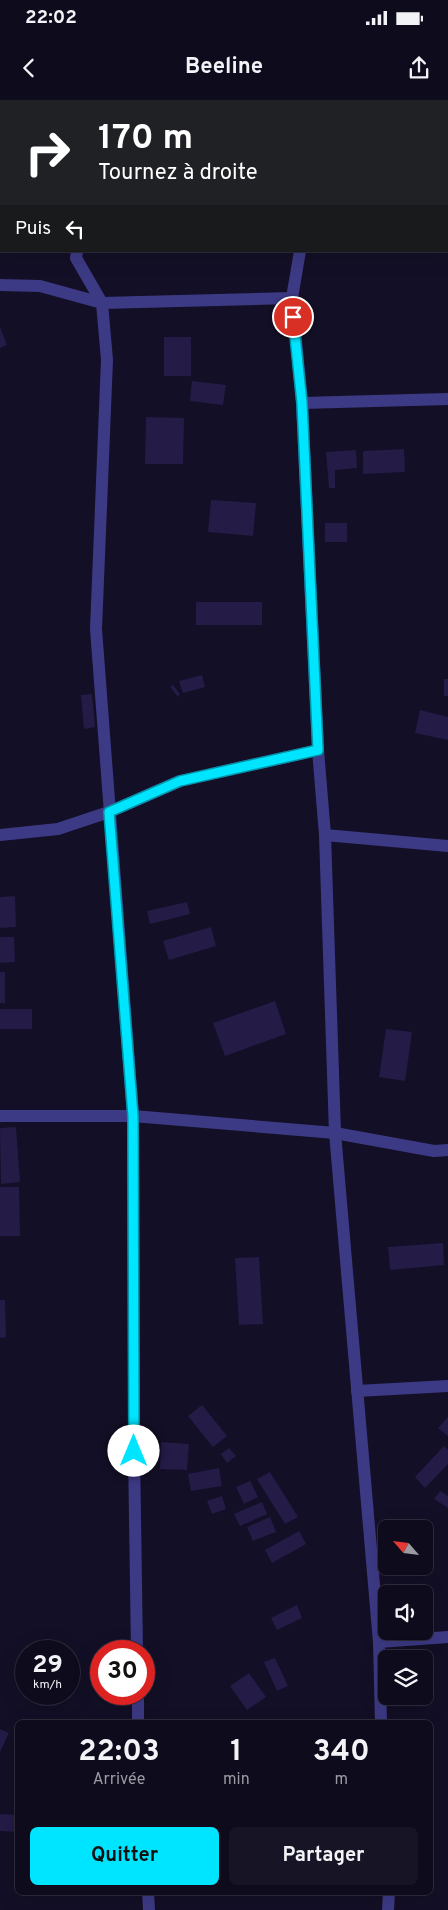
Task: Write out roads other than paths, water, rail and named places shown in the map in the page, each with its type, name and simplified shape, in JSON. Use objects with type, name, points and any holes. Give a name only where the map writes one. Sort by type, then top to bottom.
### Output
[{"type":"street","points":[[77,252],[76,258],[102,303],[106,360],[96,629],[133,1116],[137,1640]]},
{"type":"street","points":[[300,252],[292,298],[302,403],[318,750],[325,835],[335,1133],[379,1642],[381,1720]]},
{"type":"street","points":[[0,285],[40,286],[102,303],[292,298]]},
{"type":"street","points":[[302,403],[448,399]]},
{"type":"street","points":[[0,835],[58,829],[109,812],[180,781],[318,750]]},
{"type":"street","points":[[325,835],[448,846]]},
{"type":"street","points":[[0,1116],[133,1116],[335,1133],[434,1151],[448,1150]]},
{"type":"street","points":[[358,1392],[448,1386]]},
{"type":"street","points":[[379,1642],[448,1637]]},
{"type":"street","points":[[138,1705],[138,1720]]},
{"type":"street","points":[[148,1895],[149,1910]]},
{"type":"street","points":[[388,1910],[389,1895]]}]
